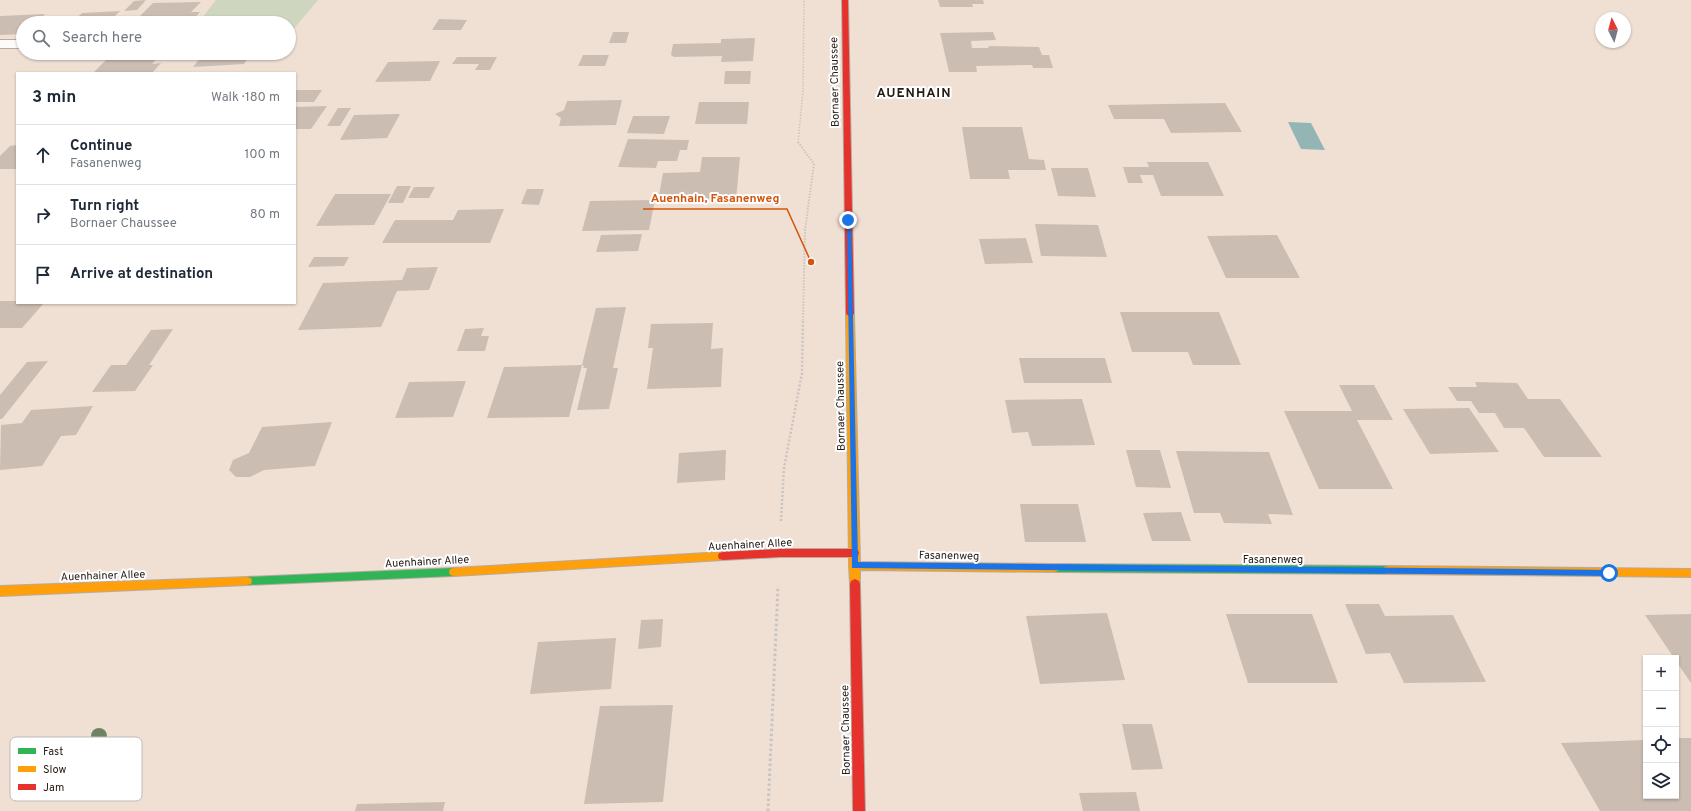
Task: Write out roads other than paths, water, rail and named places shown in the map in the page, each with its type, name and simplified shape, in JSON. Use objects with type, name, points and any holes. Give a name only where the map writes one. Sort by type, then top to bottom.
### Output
[{"type":"street","name":"Bornaer Chaussee","points":[[846,0],[859,811]]},
{"type":"street","points":[[0,44],[16,44]]},
{"type":"street","name":"Auenhainer Allee","points":[[0,591],[410,575],[780,553],[854,553]]},
{"type":"street","name":"Fasanenweg","points":[[854,566],[1691,573]]},
{"type":"water","points":[[1288,122],[1311,123],[1325,150],[1301,149]]},
{"type":"place","name":"Auenhain, Fasanenweg","points":[[811,262]]},
{"type":"district","name":"AUENHAIN","points":[[914,92]]}]
